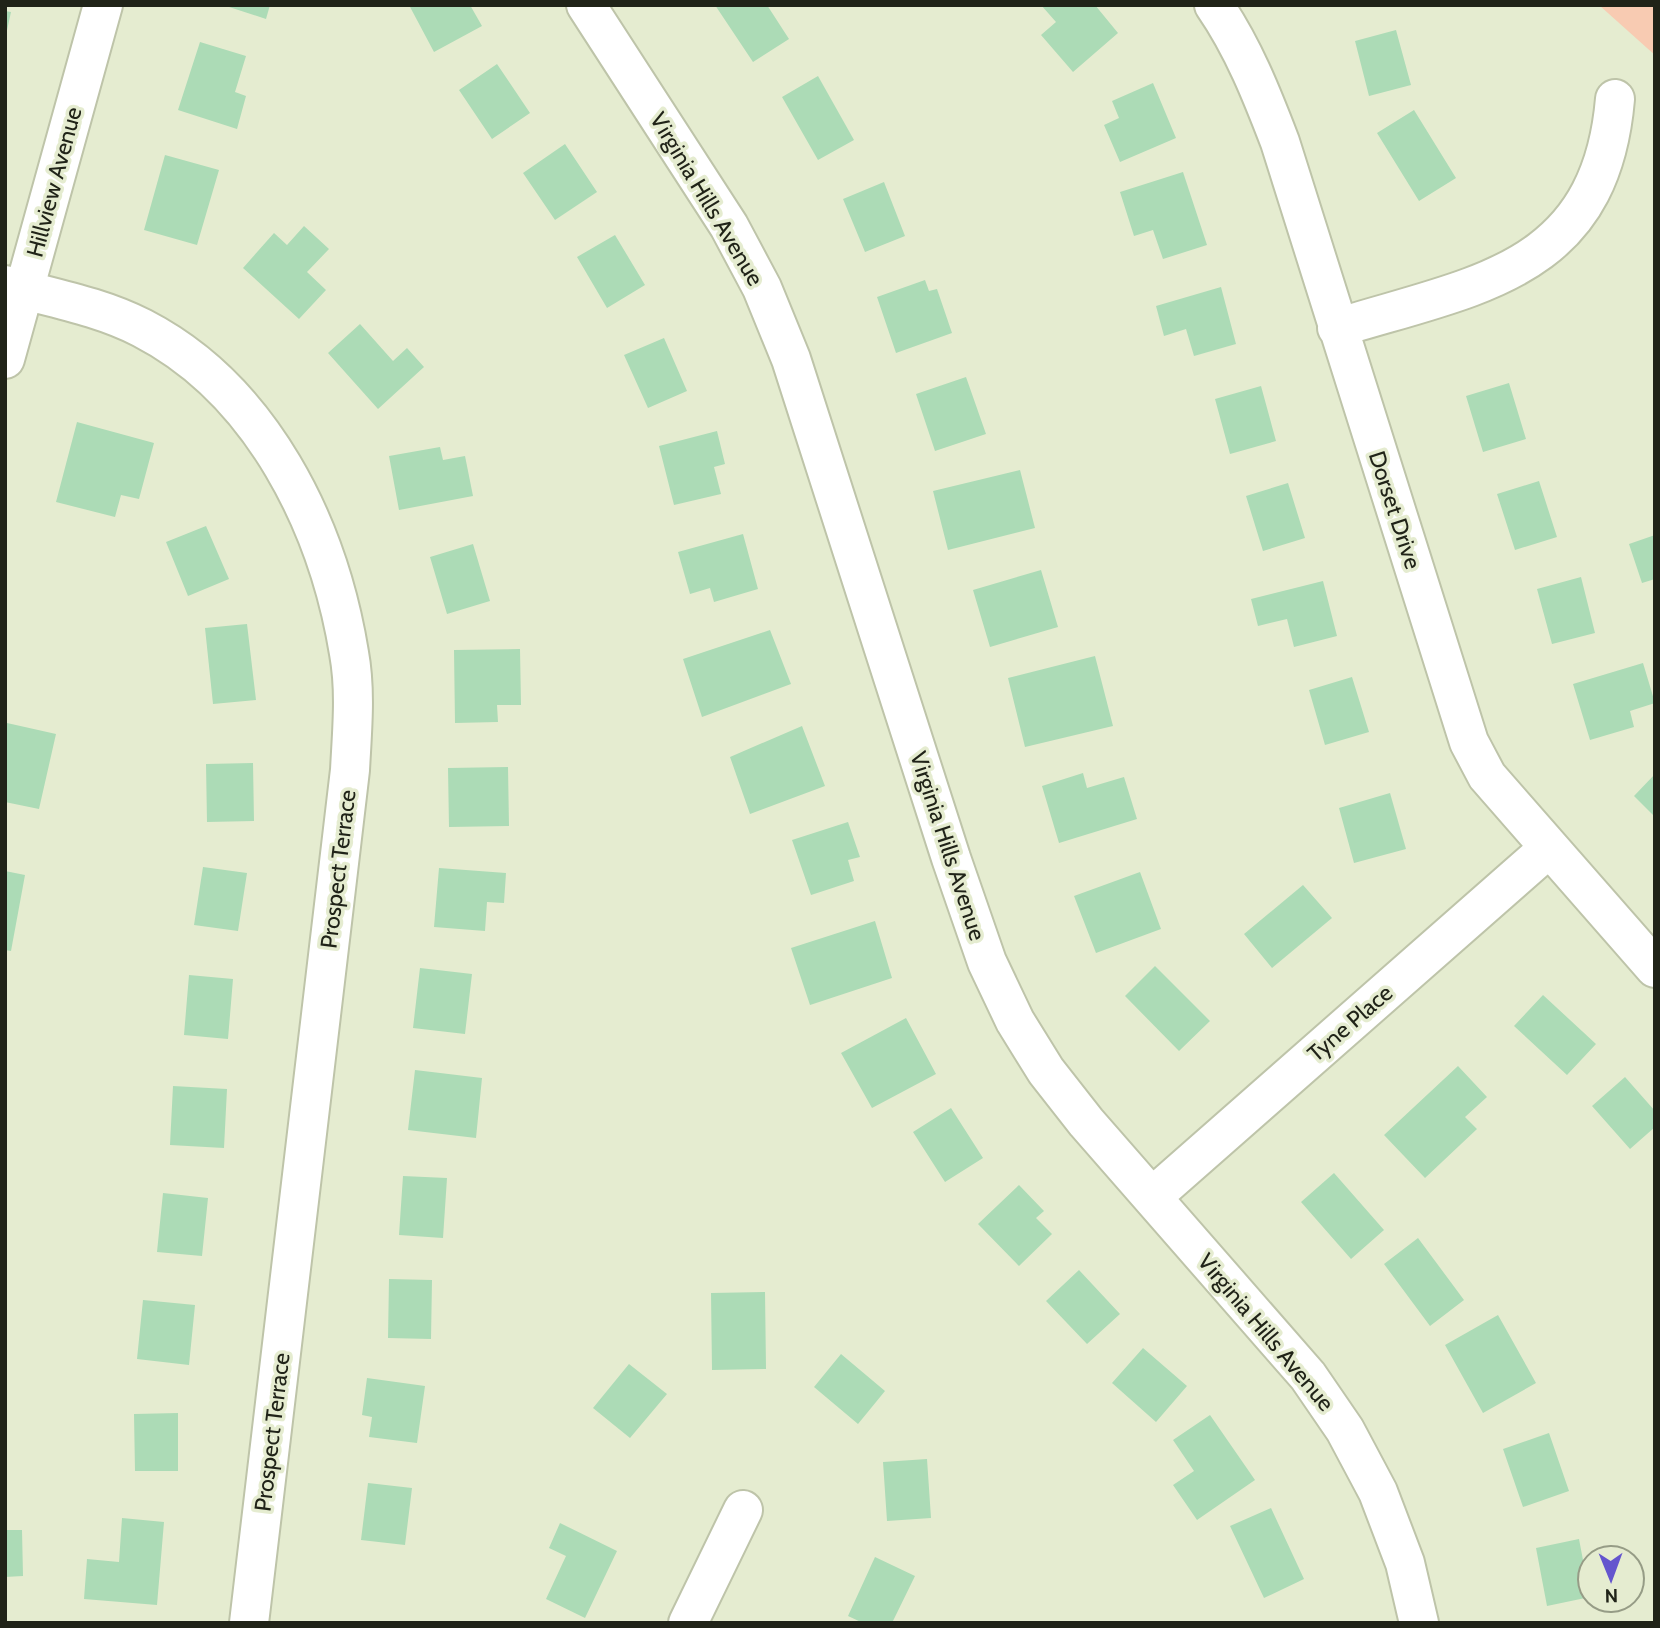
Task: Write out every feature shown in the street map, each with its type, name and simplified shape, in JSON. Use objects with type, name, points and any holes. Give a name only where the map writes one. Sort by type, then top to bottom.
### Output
[{"type":"street","name":"Hillview Avenue","points":[[5,359],[15,288],[103,5]]},
{"type":"street","name":"Virginia Hills Avenue","points":[[586,5],[729,226],[762,288],[791,359],[951,858],[987,962],[1015,1021],[1046,1071],[1086,1122],[1308,1376],[1345,1430],[1378,1492],[1405,1563],[1419,1623]]},
{"type":"street","name":"Dorset Drive","points":[[1214,5],[1224,19],[1263,98],[1280,142],[1469,742],[1487,776],[1655,968]]},
{"type":"street","points":[[1337,328],[1492,280],[1552,243],[1592,191],[1607,153],[1615,99]]},
{"type":"street","name":"Prospect Terrace","points":[[15,288],[95,308],[142,328],[192,362],[237,403],[272,450],[309,516],[335,587],[350,655],[353,708],[350,770],[249,1623]]},
{"type":"street","name":"Tyne Place","points":[[1152,1197],[1549,848]]},
{"type":"street","points":[[688,1623],[743,1510]]},
{"type":"shaded area","points":[[1599,5],[1655,5],[1655,55],[1647,48]]},
{"type":"building","points":[[223,5],[270,5],[266,19]]},
{"type":"building","points":[[409,5],[470,5],[482,26],[434,52]]},
{"type":"building","points":[[715,5],[767,5],[789,39],[753,62]]},
{"type":"building","points":[[1041,5],[1095,5],[1118,33],[1073,72],[1041,35],[1056,22]]},
{"type":"building","points":[[5,11],[11,12],[6,35],[5,35]]},
{"type":"building","points":[[1396,30],[1411,85],[1369,96],[1355,41]]},
{"type":"building","points":[[200,42],[246,56],[235,92],[246,96],[237,129],[178,110]]},
{"type":"building","points":[[497,64],[530,113],[492,139],[459,90]]},
{"type":"building","points":[[818,76],[854,140],[818,160],[782,97]]},
{"type":"building","points":[[1153,83],[1176,138],[1120,162],[1104,125],[1119,118],[1112,101]]},
{"type":"building","points":[[1414,110],[1456,178],[1419,201],[1377,133]]},
{"type":"building","points":[[565,144],[597,192],[555,220],[523,173]]},
{"type":"building","points":[[165,155],[219,170],[197,245],[144,230]]},
{"type":"building","points":[[1183,172],[1207,245],[1163,259],[1153,230],[1134,236],[1120,192]]},
{"type":"building","points":[[884,182],[905,236],[865,252],[843,199]]},
{"type":"building","points":[[304,226],[329,249],[307,272],[326,290],[299,319],[243,268],[274,233],[287,245]]},
{"type":"building","points":[[615,235],[645,285],[607,308],[577,257]]},
{"type":"building","points":[[925,280],[929,291],[937,289],[952,333],[896,353],[877,297]]},
{"type":"building","points":[[1221,287],[1236,344],[1194,356],[1186,329],[1164,336],[1156,306]]},
{"type":"building","points":[[360,324],[393,361],[407,348],[424,367],[378,409],[328,353]]},
{"type":"building","points":[[664,338],[687,391],[648,408],[624,355]]},
{"type":"building","points":[[966,377],[986,434],[935,451],[916,394]]},
{"type":"building","points":[[1509,383],[1526,439],[1483,452],[1466,396]]},
{"type":"building","points":[[1261,386],[1276,441],[1230,454],[1215,399]]},
{"type":"building","points":[[77,422],[154,443],[139,499],[121,495],[115,517],[56,502]]},
{"type":"building","points":[[717,431],[725,464],[714,467],[721,494],[674,505],[659,446]]},
{"type":"building","points":[[440,447],[443,460],[465,456],[473,496],[399,510],[389,456]]},
{"type":"building","points":[[1020,470],[1035,528],[948,550],[933,491]]},
{"type":"building","points":[[1539,481],[1557,537],[1515,550],[1497,494]]},
{"type":"building","points":[[1288,483],[1305,538],[1263,551],[1246,496]]},
{"type":"building","points":[[206,526],[229,579],[188,596],[166,542]]},
{"type":"building","points":[[743,534],[758,589],[714,602],[710,588],[690,594],[678,552]]},
{"type":"building","points":[[1655,535],[1655,579],[1642,583],[1629,544]]},
{"type":"building","points":[[473,544],[490,601],[447,614],[430,557]]},
{"type":"building","points":[[1041,570],[1058,627],[990,647],[973,590]]},
{"type":"building","points":[[1581,577],[1595,633],[1552,644],[1537,589]]},
{"type":"building","points":[[1323,581],[1337,636],[1294,647],[1287,619],[1258,626],[1251,599]]},
{"type":"building","points":[[247,624],[256,700],[213,704],[205,628]]},
{"type":"building","points":[[770,630],[791,684],[702,717],[683,659]]},
{"type":"building","points":[[520,649],[521,705],[497,705],[498,722],[455,723],[454,650]]},
{"type":"building","points":[[1095,656],[1113,726],[1025,747],[1008,678]]},
{"type":"building","points":[[1643,663],[1655,703],[1630,711],[1634,727],[1590,740],[1573,684]]},
{"type":"building","points":[[1352,677],[1369,732],[1325,745],[1309,690]]},
{"type":"building","points":[[7,723],[56,734],[39,809],[5,802]]},
{"type":"building","points":[[802,726],[825,786],[750,814],[730,757]]},
{"type":"building","points":[[253,763],[254,821],[207,822],[206,764]]},
{"type":"building","points":[[508,767],[509,826],[449,827],[448,768]]},
{"type":"building","points":[[1083,773],[1087,788],[1124,777],[1137,819],[1059,843],[1042,786]]},
{"type":"building","points":[[1655,774],[1655,817],[1634,796]]},
{"type":"building","points":[[1390,793],[1406,849],[1354,863],[1339,808]]},
{"type":"building","points":[[848,822],[860,857],[848,860],[854,881],[811,895],[792,840]]},
{"type":"building","points":[[203,867],[247,873],[238,931],[194,925]]},
{"type":"building","points":[[439,868],[506,873],[504,903],[487,902],[485,931],[434,927]]},
{"type":"building","points":[[5,871],[25,875],[11,951],[5,950]]},
{"type":"building","points":[[1140,872],[1161,929],[1096,953],[1074,896]]},
{"type":"building","points":[[1303,885],[1332,918],[1272,968],[1244,934]]},
{"type":"building","points":[[875,921],[892,978],[810,1005],[791,948]]},
{"type":"building","points":[[1155,966],[1210,1021],[1179,1051],[1125,996]]},
{"type":"building","points":[[420,968],[472,974],[465,1034],[413,1028]]},
{"type":"building","points":[[189,975],[233,979],[228,1039],[184,1035]]},
{"type":"building","points":[[1543,995],[1596,1044],[1567,1075],[1514,1026]]},
{"type":"building","points":[[906,1018],[936,1074],[872,1108],[841,1053]]},
{"type":"building","points":[[1458,1066],[1487,1097],[1465,1117],[1477,1129],[1425,1178],[1384,1135]]},
{"type":"building","points":[[415,1070],[482,1078],[476,1138],[408,1130]]},
{"type":"building","points":[[1625,1077],[1655,1111],[1655,1127],[1630,1149],[1592,1106]]},
{"type":"building","points":[[173,1086],[227,1089],[224,1148],[170,1145]]},
{"type":"building","points":[[951,1108],[983,1158],[945,1182],[913,1132]]},
{"type":"building","points":[[1334,1173],[1384,1230],[1351,1259],[1301,1202]]},
{"type":"building","points":[[403,1176],[447,1178],[443,1238],[399,1235]]},
{"type":"building","points":[[1019,1185],[1044,1211],[1036,1218],[1052,1234],[1019,1266],[978,1224]]},
{"type":"building","points":[[163,1193],[208,1198],[202,1256],[157,1252]]},
{"type":"building","points":[[1418,1238],[1464,1300],[1430,1326],[1384,1264]]},
{"type":"building","points":[[1079,1270],[1120,1314],[1087,1344],[1046,1301]]},
{"type":"building","points":[[389,1279],[432,1280],[431,1339],[388,1338]]},
{"type":"building","points":[[765,1292],[766,1369],[712,1370],[711,1293]]},
{"type":"building","points":[[143,1300],[195,1305],[189,1365],[137,1359]]},
{"type":"building","points":[[1498,1315],[1536,1383],[1483,1413],[1445,1345]]},
{"type":"building","points":[[1143,1348],[1187,1386],[1156,1422],[1112,1383]]},
{"type":"building","points":[[841,1354],[885,1391],[858,1424],[814,1387]]},
{"type":"building","points":[[629,1364],[667,1394],[630,1438],[593,1408]]},
{"type":"building","points":[[367,1378],[425,1386],[417,1443],[369,1437],[372,1417],[362,1415]]},
{"type":"building","points":[[178,1413],[178,1471],[135,1471],[134,1414]]},
{"type":"building","points":[[1210,1415],[1255,1480],[1197,1520],[1173,1485],[1194,1471],[1173,1440]]},
{"type":"building","points":[[1549,1433],[1569,1491],[1523,1507],[1503,1449]]},
{"type":"building","points":[[927,1459],[931,1518],[887,1521],[883,1462]]},
{"type":"building","points":[[368,1483],[412,1488],[405,1545],[361,1540]]},
{"type":"building","points":[[1271,1508],[1304,1579],[1264,1598],[1230,1526]]},
{"type":"building","points":[[122,1518],[164,1522],[157,1605],[84,1599],[87,1559],[119,1562]]},
{"type":"building","points":[[560,1523],[617,1551],[585,1618],[546,1599],[566,1556],[549,1548]]},
{"type":"building","points":[[5,1530],[22,1530],[23,1576],[5,1577]]},
{"type":"building","points":[[1579,1539],[1580,1544],[1576,1544],[1576,1600],[1547,1606],[1536,1548]]},
{"type":"building","points":[[875,1557],[915,1576],[892,1623],[863,1623],[848,1616]]}]
